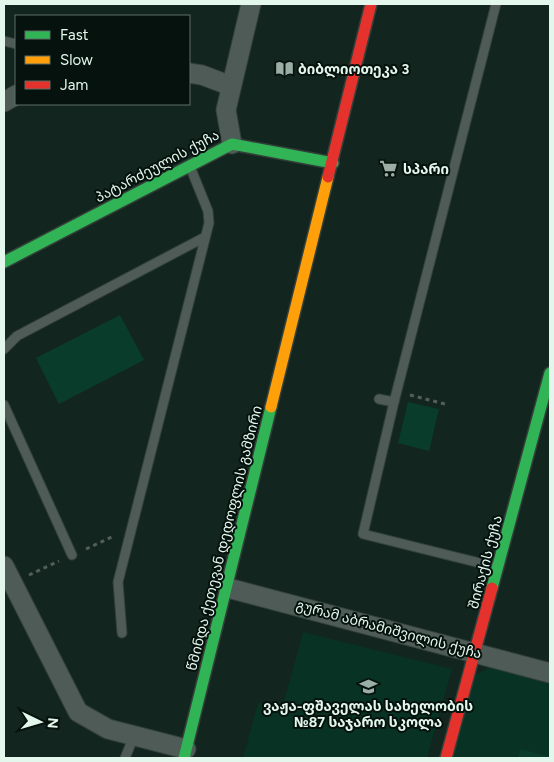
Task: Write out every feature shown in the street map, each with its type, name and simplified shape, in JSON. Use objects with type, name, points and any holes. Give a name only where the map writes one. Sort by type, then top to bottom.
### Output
[{"type":"street","points":[[232,144],[226,110],[251,4]]},
{"type":"street","name":"წმინდა ქეთევან დედოფლის გამზირი","points":[[185,754],[228,588],[371,4]]},
{"type":"street","points":[[190,73],[202,74],[231,86]]},
{"type":"street","name":"პატარძეულის ქუჩა","points":[[4,262],[232,144],[333,164]]},
{"type":"street","name":"შირაქის ქუჩა","points":[[446,758],[499,568],[545,415],[550,373]]},
{"type":"street","points":[[4,567],[78,712],[108,729],[185,754]]},
{"type":"street","name":"გურამ აბრამიშვილის ქუჩა","points":[[228,588],[550,673]]},
{"type":"lane","points":[[496,4],[394,402],[363,534],[499,568]]},
{"type":"lane","points":[[122,633],[118,582],[206,237],[208,211],[190,166]]},
{"type":"lane","points":[[4,349],[17,336],[206,237]]},
{"type":"lane","points":[[379,399],[394,402]]},
{"type":"lane","points":[[4,405],[72,555]]},
{"type":"lane","points":[[125,758],[134,736]]},
{"type":"path","points":[[405,393],[444,404]]},
{"type":"shaded area","points":[[120,315],[144,360],[59,404],[36,358]]},
{"type":"shaded area","points":[[408,402],[439,409],[429,451],[398,443]]},
{"type":"shaded area","name":"ვაჟა-ფშაველას სახელობის №87 საჯარო სკოლა","points":[[303,632],[452,669],[427,758],[243,758],[258,703],[282,709]]},
{"type":"shaded area","points":[[491,667],[550,684],[550,758],[451,758],[473,676]]},
{"type":"shaded area","points":[[521,749],[550,757],[550,758],[518,758]]},
{"type":"traffic: fast","points":[[4,262],[232,144],[333,163]]},
{"type":"traffic: fast","points":[[492,588],[550,373]]},
{"type":"traffic: fast","points":[[184,758],[271,407]]},
{"type":"traffic: slow","points":[[271,407],[328,177]]},
{"type":"traffic: jam","points":[[328,177],[371,4]]},
{"type":"traffic: jam","points":[[446,758],[492,588]]},
{"type":"place","name":"ბიბლიოთეკა 3","points":[[284,69]]},
{"type":"place","name":"სპარი","points":[[389,169]]},
{"type":"place","name":"ვაჟა-ფშაველას სახელობის №87 საჯარო სკოლა","points":[[368,686]]}]
